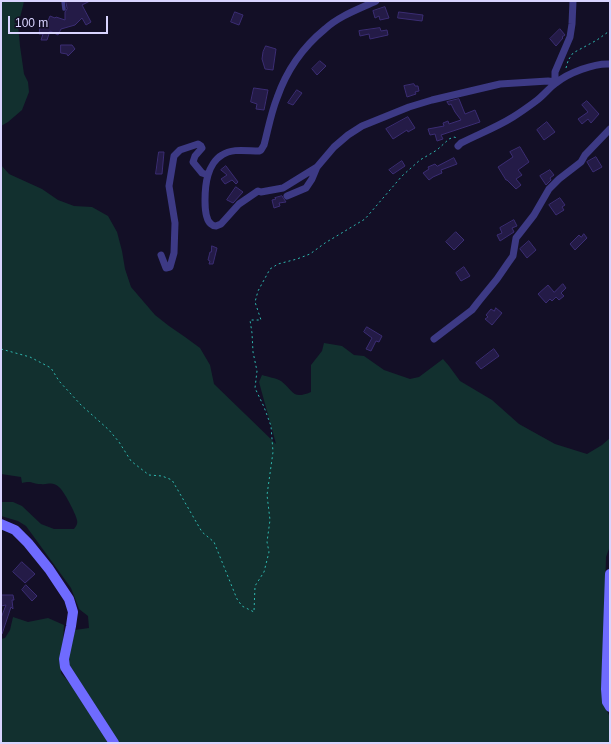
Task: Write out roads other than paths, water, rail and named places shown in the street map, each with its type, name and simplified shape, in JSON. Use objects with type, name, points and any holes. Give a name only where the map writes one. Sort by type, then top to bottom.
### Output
[{"type":"street","points":[[317,167],[283,188],[262,192],[258,191],[239,204],[220,224],[216,226],[211,224],[208,220],[205,209],[204,193],[208,175],[213,163],[221,155],[230,151],[261,150],[264,145],[277,98],[287,74],[306,47],[325,28],[376,1]]},
{"type":"street","points":[[556,82],[555,72],[570,37],[573,1]]},
{"type":"street","points":[[458,146],[461,143],[497,127],[512,118],[536,101],[556,82],[575,72],[589,67],[610,64]]},
{"type":"street","points":[[287,196],[306,188],[317,167],[334,147],[362,126],[408,107],[500,84],[548,81],[556,82]]},
{"type":"street","points":[[434,339],[472,310],[513,256],[516,238],[534,215],[549,189],[581,162],[585,155],[610,129]]},
{"type":"street","points":[[161,255],[166,268],[170,268],[174,253],[174,223],[169,186],[174,156],[180,150],[198,144],[202,148],[195,156],[193,162],[202,173],[208,175]]},
{"type":"street","points":[[1,524],[15,530],[28,543],[49,569],[69,599],[72,612],[71,626],[64,659],[65,667],[114,743]]},
{"type":"street","points":[[610,574],[606,689],[607,702],[610,707]]},
{"type":"lane","points":[[63,1],[64,9]]}]
